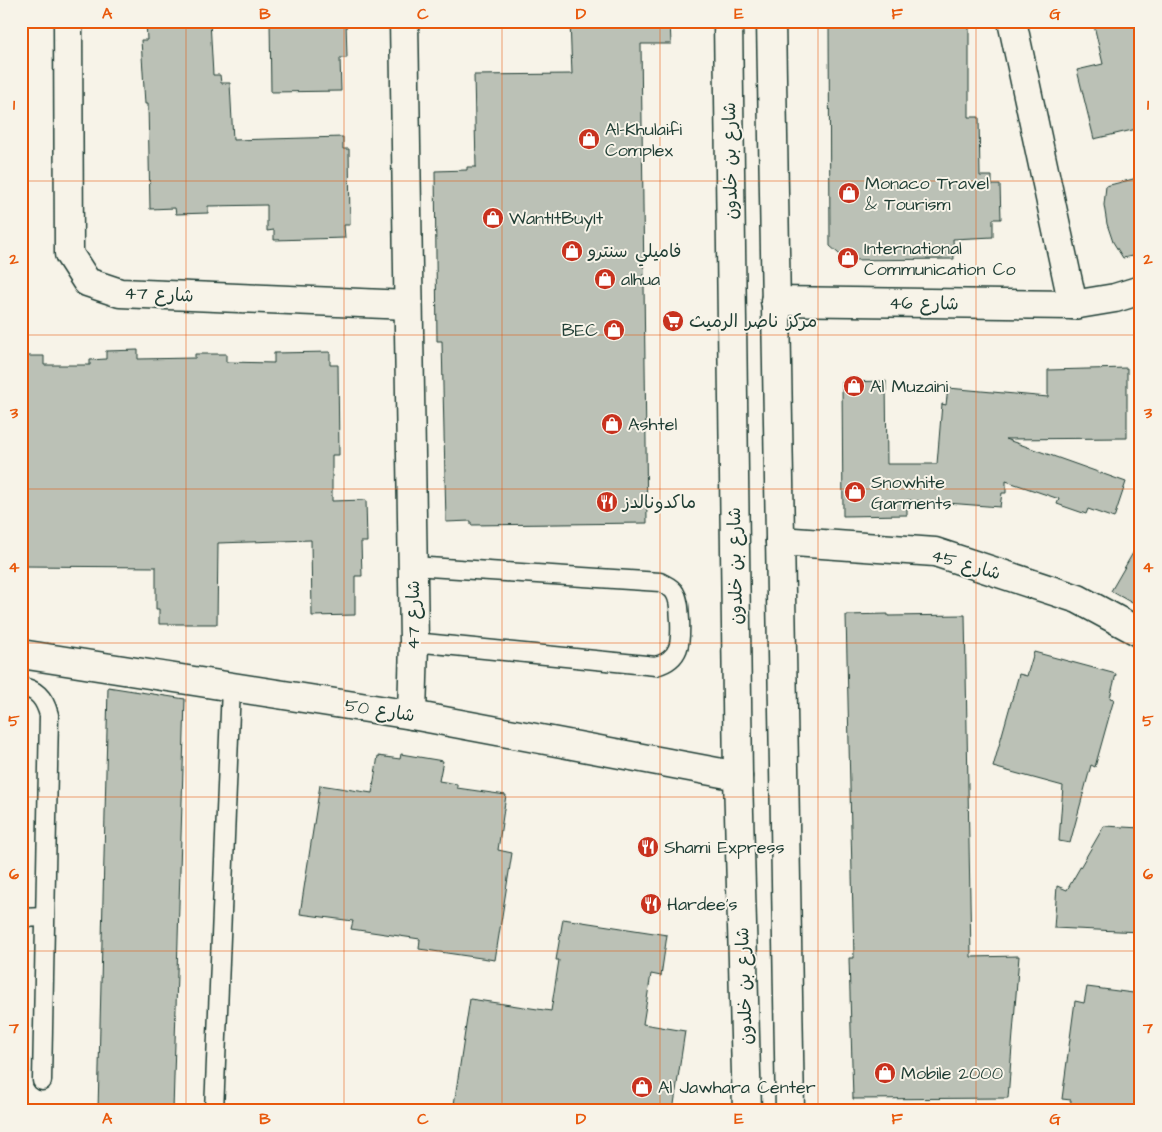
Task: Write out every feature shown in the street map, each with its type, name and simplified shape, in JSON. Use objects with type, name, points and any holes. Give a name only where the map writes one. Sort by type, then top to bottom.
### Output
[{"type":"street","name":"شارع 47","points":[[68,21],[68,254],[87,282],[120,293],[408,305]]},
{"type":"street","name":"شارع 47","points":[[404,21],[414,642],[412,715]]},
{"type":"street","name":"شارع بن خلدون","points":[[728,21],[738,776],[747,1111]]},
{"type":"street","points":[[771,21],[790,1111]]},
{"type":"street","points":[[1012,21],[1073,305]]},
{"type":"street","name":"شارع 46","points":[[775,301],[1073,305],[1115,298],[1141,290]]},
{"type":"street","name":"شارع 45","points":[[780,541],[935,552],[1078,599],[1141,632]]},
{"type":"street","name":"شارع 50","points":[[21,654],[412,715],[738,776]]},
{"type":"lane","points":[[413,566],[660,582],[668,586],[677,598],[681,640],[674,658],[666,664],[656,666],[414,642]]},
{"type":"lane","points":[[21,687],[34,691],[42,697],[49,715],[42,1081]]},
{"type":"lane","points":[[214,1111],[231,687]]},
{"type":"lane","points":[[21,918],[45,917]]},
{"type":"building","points":[[146,21],[210,21],[213,75],[220,75],[221,83],[230,83],[233,140],[343,137],[343,149],[349,149],[350,225],[344,225],[345,238],[274,240],[274,230],[267,231],[267,205],[208,206],[208,213],[176,214],[175,208],[150,209],[148,104],[145,104],[141,40],[147,40]]},
{"type":"building","points":[[270,21],[346,21],[347,58],[340,58],[341,91],[271,92]]},
{"type":"building","points":[[570,21],[670,21],[671,44],[641,44],[647,523],[471,525],[471,521],[446,522],[442,341],[437,341],[435,171],[467,170],[467,167],[476,167],[474,75],[572,74]]},
{"type":"building","points":[[829,21],[969,21],[969,117],[979,117],[980,176],[992,176],[992,185],[1000,185],[1001,219],[993,219],[993,237],[953,239],[954,259],[846,260],[830,246]]},
{"type":"building","points":[[1093,21],[1141,21],[1141,128],[1094,139],[1077,70],[1103,64]]},
{"type":"building","points":[[1141,177],[1141,254],[1123,258],[1113,242],[1107,224],[1104,205],[1106,186]]},
{"type":"building","points":[[138,350],[138,359],[195,358],[195,354],[226,354],[226,362],[274,363],[274,353],[330,352],[330,365],[338,365],[339,455],[332,455],[332,501],[366,500],[367,542],[361,542],[362,576],[355,576],[355,615],[312,616],[311,540],[218,543],[217,624],[159,624],[159,609],[156,609],[156,567],[21,566],[21,356],[44,356],[44,365],[90,365],[90,360],[106,359],[106,351]]},
{"type":"building","points":[[1127,368],[1127,438],[1005,439],[1126,482],[1114,518],[1088,509],[1086,514],[1057,504],[1059,499],[1006,481],[1006,493],[1002,493],[1000,507],[907,500],[907,515],[843,516],[842,382],[886,381],[887,464],[937,464],[942,404],[946,405],[948,388],[1048,397],[1048,370]]},
{"type":"building","points":[[1141,539],[1141,608],[1111,591]]},
{"type":"building","points":[[888,614],[888,616],[965,615],[971,957],[1019,956],[1008,1098],[853,1099],[849,958],[854,958],[846,615]]},
{"type":"building","points":[[1034,652],[1116,674],[1110,698],[1114,699],[1095,767],[1091,765],[1070,843],[1059,841],[1063,786],[993,767],[1019,674],[1027,676]]},
{"type":"building","points":[[108,687],[185,699],[173,1111],[98,1111]]},
{"type":"building","points":[[401,754],[443,761],[439,781],[457,784],[457,788],[506,795],[498,850],[512,853],[495,960],[419,949],[420,939],[351,929],[353,921],[300,914],[320,785],[372,793],[378,756],[400,759]]},
{"type":"building","points":[[1104,826],[1141,828],[1140,932],[1054,928],[1057,886],[1067,890]]},
{"type":"building","points":[[563,919],[667,935],[661,976],[651,974],[643,1024],[685,1031],[673,1111],[453,1111],[470,999],[551,1011],[559,960],[556,960]]},
{"type":"building","points":[[1087,987],[1141,994],[1141,1111],[1070,1111],[1071,1100],[1062,1099],[1075,1001],[1084,1003]]},
{"type":"place","name":"Al-Khulaifi Complex","points":[[589,139]]},
{"type":"place","name":"Monaco Travel & Tourism","points":[[849,193]]},
{"type":"place","name":"WantItBuyIt","points":[[493,218]]},
{"type":"place","name":"فاميلي سنترو","points":[[572,251]]},
{"type":"place","name":"International Communication Co","points":[[848,258]]},
{"type":"place","name":"alhua","points":[[605,279]]},
{"type":"place","name":"مركز ناصر الرميث","points":[[673,321]]},
{"type":"place","name":"BEC","points":[[614,330]]},
{"type":"place","name":"Al Muzaini","points":[[854,386]]},
{"type":"place","name":"Ashtel","points":[[612,424]]},
{"type":"place","name":"Snowhite Garments","points":[[855,492]]},
{"type":"place","name":"ماكدونالدز","points":[[607,502]]},
{"type":"place","name":"Shami Express","points":[[648,847]]},
{"type":"place","name":"Hardee's","points":[[651,904]]},
{"type":"place","name":"Mobile 2000","points":[[885,1073]]},
{"type":"place","name":"Al Jawhara Center","points":[[642,1087]]}]
